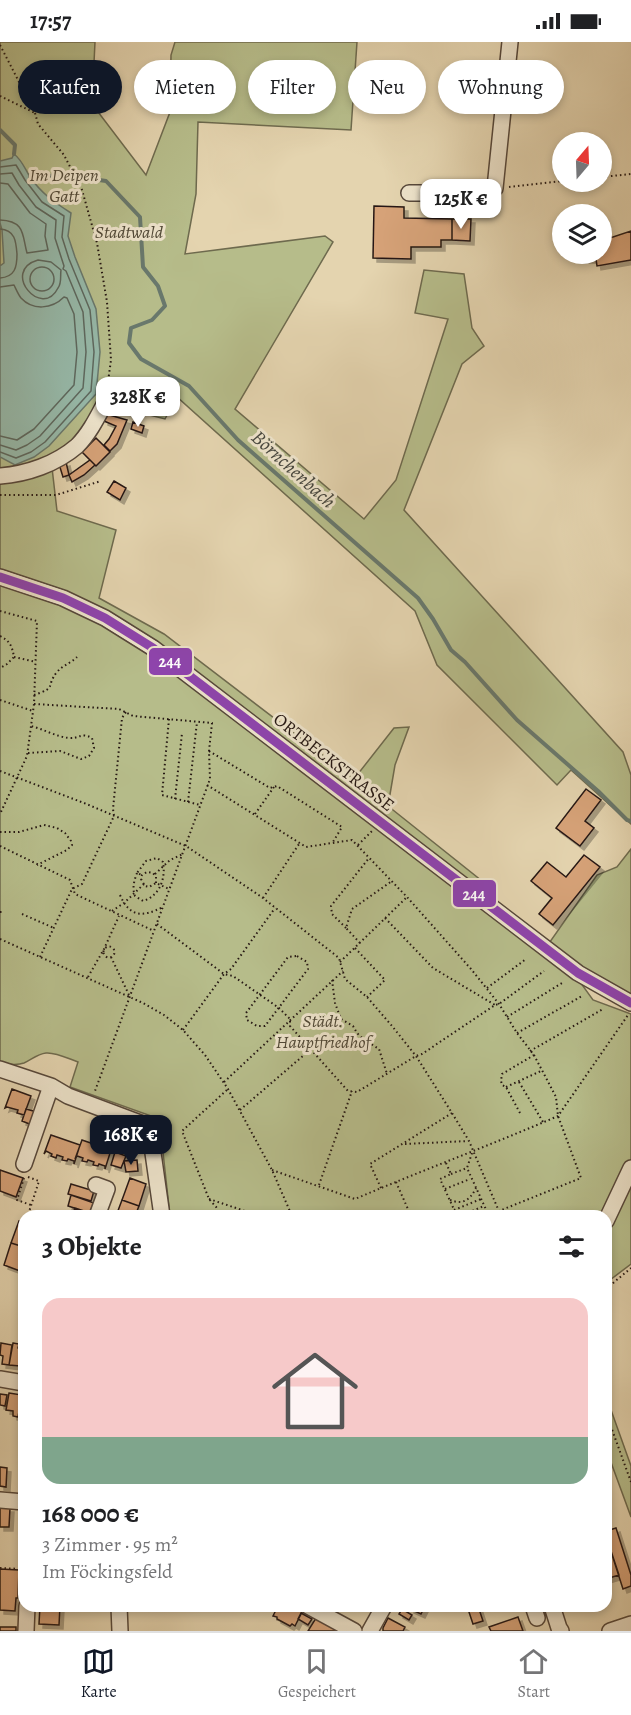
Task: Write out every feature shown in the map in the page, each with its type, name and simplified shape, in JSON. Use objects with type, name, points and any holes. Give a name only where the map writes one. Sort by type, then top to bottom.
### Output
[{"type":"street","points":[[410,193],[464,193],[495,188],[510,42]]},
{"type":"street","points":[[0,476],[38,469],[61,458],[78,445],[105,404]]},
{"type":"street","name":"ORTBECKSTRASSE","points":[[0,577],[63,598],[105,618],[153,648],[578,973],[631,1003]]},
{"type":"street","points":[[0,1069],[51,1086],[68,1096],[140,1123],[151,1139],[161,1210]]},
{"type":"street","points":[[24,1164],[51,1086]]},
{"type":"street","points":[[611,1210],[631,1168]]},
{"type":"street","points":[[96,1185],[107,1189],[99,1210]]},
{"type":"street","points":[[0,1379],[18,1382]]},
{"type":"street","points":[[0,1500],[18,1502]]},
{"type":"street","points":[[26,1631],[27,1612]]},
{"type":"street","points":[[119,1612],[120,1631]]},
{"type":"street","points":[[319,1612],[354,1631]]},
{"type":"street","points":[[370,1631],[381,1612]]},
{"type":"street","points":[[554,1612],[561,1631]]},
{"type":"street","points":[[610,1631],[631,1624]]},
{"type":"path","points":[[0,45],[18,80]]},
{"type":"path","points":[[0,96],[18,105]]},
{"type":"path","points":[[35,114],[38,124],[64,155],[81,189],[97,243],[107,302],[111,360],[105,404]]},
{"type":"path","points":[[612,176],[631,174]]},
{"type":"path","points":[[495,188],[552,182]]},
{"type":"path","points":[[0,495],[56,495],[101,482]]},
{"type":"path","points":[[0,611],[38,621],[34,704],[28,753],[0,814]]},
{"type":"path","points":[[0,636],[9,641],[14,657]]},
{"type":"path","points":[[14,657],[36,662]]},
{"type":"path","points":[[0,668],[14,657]]},
{"type":"path","points":[[34,695],[48,690],[55,675],[64,665],[77,657]]},
{"type":"path","points":[[0,700],[33,711]]},
{"type":"path","points":[[34,704],[119,709],[134,716],[212,723],[209,751],[210,779],[91,1105]]},
{"type":"path","points":[[40,957],[72,889],[82,884],[114,816],[122,718],[126,712]]},
{"type":"path","points":[[169,719],[162,795],[200,805]]},
{"type":"path","points":[[188,802],[197,722]]},
{"type":"path","points":[[28,753],[60,751],[81,759],[89,756],[94,748],[92,738],[88,736],[70,738],[31,726]]},
{"type":"path","points":[[175,799],[182,733]]},
{"type":"path","points":[[209,751],[270,788],[277,786],[342,827],[333,842]]},
{"type":"path","points":[[0,771],[186,846],[276,908],[339,958],[345,979],[367,997],[416,1056],[469,1141],[499,1210]]},
{"type":"path","points":[[207,785],[306,848],[352,840],[407,897],[499,1004],[534,1055],[556,1097],[558,1116],[581,1178],[501,1210]]},
{"type":"path","points":[[255,814],[274,786]]},
{"type":"path","points":[[358,845],[379,821]]},
{"type":"path","points":[[0,832],[19,832],[44,825],[65,832],[72,841],[70,848],[37,865]]},
{"type":"path","points":[[262,898],[299,844]]},
{"type":"path","points":[[0,846],[70,880],[75,894],[154,931]]},
{"type":"path","points":[[155,874],[177,855],[183,854]]},
{"type":"path","points":[[153,858],[161,860],[164,866],[161,885],[155,895],[148,900],[135,896],[134,883],[137,873],[143,864],[153,858]]},
{"type":"path","points":[[360,943],[332,915],[331,906],[369,858]]},
{"type":"path","points":[[137,873],[142,875],[150,871],[155,874]]},
{"type":"path","points":[[155,874],[156,883]]},
{"type":"path","points":[[142,875],[141,879],[149,887],[156,883]]},
{"type":"path","points":[[346,928],[352,909],[392,881]]},
{"type":"path","points":[[156,883],[169,889]]},
{"type":"path","points":[[112,911],[144,884]]},
{"type":"path","points":[[120,895],[130,910],[141,914],[163,907]]},
{"type":"path","points":[[340,962],[407,897]]},
{"type":"path","points":[[183,1030],[276,908]]},
{"type":"path","points":[[22,914],[54,928]]},
{"type":"path","points":[[88,977],[120,915]]},
{"type":"path","points":[[385,918],[434,968],[495,1005]]},
{"type":"path","points":[[157,924],[224,974],[233,976],[279,1008],[290,1019],[290,1026],[348,1091],[357,1092],[422,1054],[499,1004],[544,971]]},
{"type":"path","points":[[0,939],[129,996],[164,1015],[183,1030],[195,1042],[224,1082],[272,1170],[289,1210]]},
{"type":"path","points":[[104,949],[107,947],[113,949],[111,957],[129,996]]},
{"type":"path","points":[[355,948],[385,980],[367,997]]},
{"type":"path","points":[[104,949],[104,955],[111,957]]},
{"type":"path","points":[[297,956],[307,962],[308,969],[265,1026],[256,1026],[247,1020],[246,1013],[259,994],[288,957],[297,956]]},
{"type":"path","points":[[487,988],[526,959]]},
{"type":"path","points":[[224,1082],[343,971]]},
{"type":"path","points":[[332,980],[334,1003],[341,1019],[353,1026],[363,1039],[379,1049],[387,1074]]},
{"type":"path","points":[[507,1017],[562,983]]},
{"type":"path","points":[[517,1033],[582,996]]},
{"type":"path","points":[[530,1051],[603,1009]]},
{"type":"path","points":[[272,1170],[356,1198],[558,1116],[631,1010]]},
{"type":"path","points":[[240,1110],[311,1049]]},
{"type":"path","points":[[520,1113],[501,1081],[502,1074],[534,1055]]},
{"type":"path","points":[[506,1087],[541,1071]]},
{"type":"path","points":[[519,1082],[543,1122]]},
{"type":"path","points":[[216,1210],[209,1199],[182,1131],[228,1089]]},
{"type":"path","points":[[319,1185],[352,1091]]},
{"type":"path","points":[[381,1188],[370,1164],[452,1113]]},
{"type":"path","points":[[402,1144],[469,1141]]},
{"type":"path","points":[[473,1152],[467,1168],[486,1210]]},
{"type":"path","points":[[446,1162],[451,1174]]},
{"type":"path","points":[[467,1168],[440,1179],[454,1210],[481,1199]]},
{"type":"path","points":[[29,1210],[39,1181],[25,1176],[17,1200],[31,1204]]},
{"type":"path","points":[[445,1189],[471,1179]]},
{"type":"path","points":[[396,1182],[408,1210]]},
{"type":"path","points":[[450,1200],[464,1202],[470,1198],[476,1188]]},
{"type":"path","points":[[209,1199],[243,1210]]},
{"type":"path","points":[[474,1210],[484,1206]]},
{"type":"path","points":[[612,1284],[631,1268]]},
{"type":"path","points":[[612,1430],[631,1482]]},
{"type":"path","points":[[0,1568],[18,1569]]},
{"type":"green space","name":"Städt. Hauptfriedhof","points":[[0,42],[95,42],[94,60],[18,60],[18,114],[100,114],[146,175],[169,114],[236,114],[236,60],[171,60],[175,42],[357,42],[356,60],[348,60],[348,114],[352,114],[351,130],[198,122],[196,194],[185,254],[325,236],[333,242],[235,409],[364,519],[396,480],[448,319],[415,313],[424,270],[464,274],[472,328],[484,346],[462,364],[404,510],[623,752],[631,775],[631,824],[571,770],[557,785],[437,665],[415,611],[177,397],[165,419],[102,403],[90,426],[51,459],[57,511],[116,530],[99,598],[164,634],[354,779],[394,728],[409,727],[395,765],[388,806],[487,885],[483,895],[575,975],[593,1000],[631,1014],[631,1264],[612,1278],[612,1210],[169,1210],[161,1134],[166,1129],[155,1124],[154,1117],[70,1087],[78,1062],[62,1056],[46,1053],[21,1064],[0,1063]]},
{"type":"green space","points":[[631,849],[631,1003],[547,946],[597,875],[617,867]]},
{"type":"green space","points":[[612,1413],[631,1466],[631,1517],[612,1465]]},
{"type":"water","points":[[14,154],[39,188],[71,213],[68,236],[96,309],[100,352],[96,394],[49,446],[34,457],[15,465],[0,457],[0,266],[4,263],[0,223],[0,161],[12,158]]},
{"type":"building","points":[[374,206],[404,207],[404,218],[452,219],[452,240],[441,240],[441,247],[411,247],[411,259],[373,258]]},
{"type":"building","points":[[452,219],[471,219],[470,241],[452,240]]},
{"type":"building","points":[[631,231],[631,260],[612,263],[613,237]]},
{"type":"building","points":[[106,414],[127,420],[117,444],[110,451],[104,445],[116,426],[104,421]]},
{"type":"building","points":[[133,422],[144,426],[142,433],[131,429]]},
{"type":"building","points":[[96,438],[110,452],[96,466],[82,452]]},
{"type":"building","points":[[90,460],[95,465],[72,482],[69,475]]},
{"type":"building","points":[[66,462],[69,475],[63,477],[59,464]]},
{"type":"building","points":[[114,481],[126,488],[120,500],[107,492]]},
{"type":"building","points":[[586,789],[601,800],[585,821],[594,828],[580,846],[556,828]]},
{"type":"building","points":[[584,855],[600,867],[553,925],[539,914],[552,898],[531,881],[547,862],[566,877]]},
{"type":"building","points":[[12,1089],[31,1096],[24,1115],[17,1113],[18,1110],[5,1108]]},
{"type":"building","points":[[26,1109],[37,1112],[32,1125],[22,1121]]},
{"type":"building","points":[[51,1135],[80,1145],[74,1164],[74,1161],[62,1160],[63,1157],[57,1155],[56,1158],[46,1151],[44,1154]]},
{"type":"building","points":[[82,1140],[111,1150],[105,1169],[105,1166],[93,1165],[94,1162],[82,1161],[83,1158],[77,1156],[75,1159]]},
{"type":"building","points":[[115,1152],[126,1156],[121,1168],[111,1165]]},
{"type":"building","points":[[137,1160],[138,1171],[126,1172],[124,1161]]},
{"type":"building","points":[[0,1170],[23,1178],[16,1197],[0,1191]]},
{"type":"building","points":[[130,1178],[146,1184],[139,1206],[122,1200]]},
{"type":"building","points":[[71,1184],[94,1191],[91,1201],[68,1194]]},
{"type":"building","points":[[71,1195],[94,1203],[91,1210],[81,1210],[68,1206]]},
{"type":"building","points":[[122,1200],[139,1206],[137,1210],[118,1210]]},
{"type":"building","points":[[18,1224],[18,1245],[11,1243]]},
{"type":"building","points":[[11,1243],[18,1245],[18,1270],[4,1265]]},
{"type":"building","points":[[1,1343],[12,1345],[9,1365],[2,1364]]},
{"type":"building","points":[[13,1343],[18,1344],[18,1366],[9,1365]]},
{"type":"building","points":[[9,1393],[18,1394],[18,1417],[13,1416],[13,1411],[6,1410]]},
{"type":"building","points":[[0,1394],[7,1395],[5,1406],[0,1405]]},
{"type":"building","points":[[0,1467],[7,1468],[6,1487],[0,1486]]},
{"type":"building","points":[[0,1508],[10,1508],[9,1527],[0,1527]]},
{"type":"building","points":[[616,1528],[631,1575],[631,1586],[623,1589],[612,1555],[612,1529]]},
{"type":"building","points":[[612,1554],[619,1575],[612,1577]]},
{"type":"building","points":[[0,1569],[18,1570],[18,1598],[16,1598],[15,1611],[0,1610]]},
{"type":"building","points":[[40,1612],[60,1612],[59,1625],[39,1624]]},
{"type":"building","points":[[275,1612],[302,1612],[295,1626],[292,1624],[290,1626],[273,1616]]},
{"type":"building","points":[[407,1612],[412,1615],[409,1620],[399,1614]]},
{"type":"building","points":[[469,1612],[480,1612],[483,1621],[473,1624]]},
{"type":"building","points":[[301,1613],[312,1619],[308,1625],[298,1619]]},
{"type":"building","points":[[518,1617],[523,1631],[491,1631],[489,1627]]},
{"type":"building","points":[[316,1618],[339,1631],[308,1631]]},
{"type":"building","points":[[388,1618],[405,1627],[403,1631],[383,1631]]},
{"type":"building","points":[[0,1627],[16,1627],[16,1631],[0,1631]]},
{"type":"waterway","points":[[0,130],[15,145],[14,154]]},
{"type":"waterway","name":"Börnchenbach","points":[[30,177],[65,175],[106,181],[140,217],[143,267],[158,286],[165,306],[152,320],[131,328],[129,343],[141,359],[189,386],[238,440],[418,598],[451,650],[465,662],[517,720],[598,791],[627,820],[631,821]]},
{"type":"transit line","name":"244","points":[[0,577],[63,598],[105,618],[153,648],[578,973],[631,1003]]},
{"type":"park label","name":"Im Deipen Gatt","points":[[64,185]]},
{"type":"park label","name":"Stadtwald","points":[[129,232]]}]
